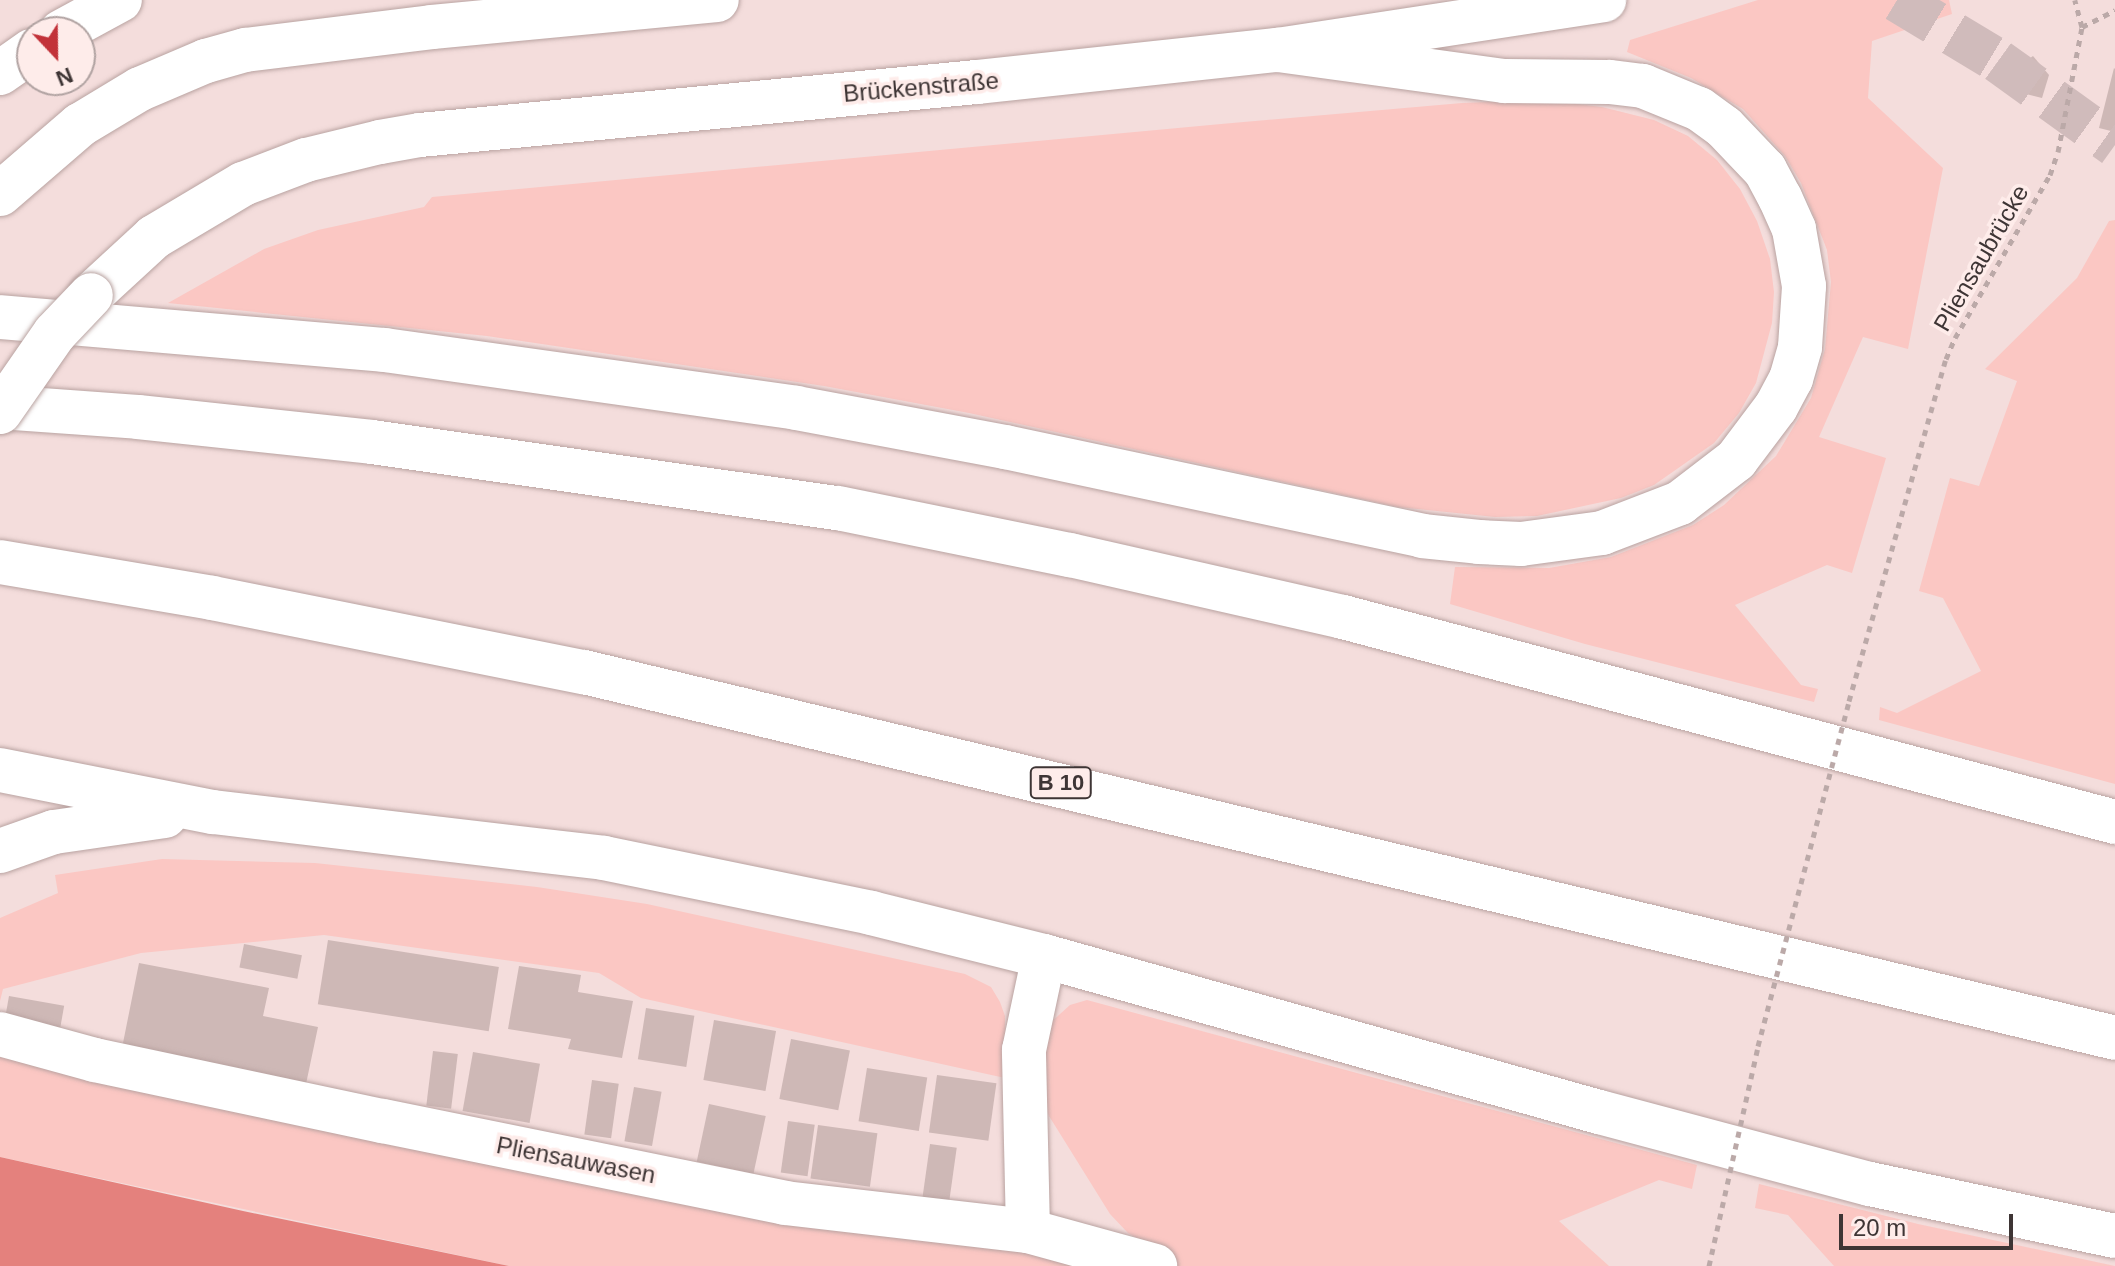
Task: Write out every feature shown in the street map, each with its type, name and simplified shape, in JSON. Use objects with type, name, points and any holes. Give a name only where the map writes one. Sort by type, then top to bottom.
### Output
[{"type":"main road","points":[[90,16],[120,0]]},
{"type":"main road","points":[[0,194],[80,125],[118,102],[170,75],[245,50],[448,25],[717,0]]},
{"type":"main road","name":"Brückenstraße","points":[[0,410],[55,333],[124,263],[194,211],[243,184],[306,160],[420,135],[961,84],[1278,50],[1604,0]]},
{"type":"main road","points":[[0,317],[385,350],[796,408],[1005,447],[1422,536],[1479,542],[1521,544],[1602,533],[1680,503],[1736,460],[1776,407],[1791,379],[1800,347],[1804,286],[1794,229],[1780,198],[1765,170],[1735,137],[1699,109],[1643,86],[1609,82],[1504,81],[1278,50]]},
{"type":"main road","points":[[0,410],[372,442],[853,511],[1070,555],[1343,617],[2115,822]]},
{"type":"main road","name":"B 10","points":[[0,562],[212,598],[600,675],[2115,1038]]},
{"type":"main road","points":[[0,770],[213,812],[604,858],[871,913],[1044,956],[1599,1112],[1870,1184],[2115,1236]]},
{"type":"main road","points":[[0,851],[54,832],[91,825],[213,812]]},
{"type":"main road","points":[[1028,1231],[1024,1050],[1044,956]]},
{"type":"main road","name":"Pliensauwasen","points":[[0,1034],[95,1060],[785,1203],[1028,1231],[1155,1266]]},
{"type":"path","points":[[2075,0],[2082,27],[2115,10]]},
{"type":"path","name":"Pliensaubrücke","points":[[1709,1266],[1762,1031],[1849,701],[1946,359],[1955,338],[2050,175],[2058,152],[2082,27]]},
{"type":"shaded area","points":[[1758,0],[1949,0],[1952,14],[1872,41],[1868,98],[1943,168],[1908,349],[1863,337],[1819,437],[1886,458],[1852,573],[1827,565],[1735,605],[1801,685],[1818,689],[1814,702],[1585,644],[1450,604],[1455,567],[1549,568],[1611,557],[1693,525],[1724,505],[1776,456],[1811,398],[1825,349],[1831,282],[1827,250],[1801,183],[1785,156],[1743,109],[1691,78],[1627,52],[1630,40]]},
{"type":"shaded area","points":[[1542,100],[1602,107],[1654,120],[1688,136],[1717,160],[1740,189],[1757,221],[1770,259],[1774,292],[1772,323],[1756,383],[1739,413],[1714,443],[1654,485],[1621,498],[1537,516],[1495,517],[1398,507],[969,413],[824,386],[487,336],[168,303],[264,249],[318,230],[424,207],[432,197],[1221,124],[1462,103]]},
{"type":"shaded area","points":[[2115,220],[2115,784],[1879,720],[1880,707],[1897,713],[1981,671],[1943,598],[1919,591],[1950,478],[1979,486],[2017,381],[1985,369],[2077,278],[2109,221]]},
{"type":"shaded area","points":[[162,859],[315,863],[537,887],[647,904],[965,974],[991,987],[1000,1002],[1005,1016],[1005,1078],[641,998],[599,973],[324,935],[141,953],[3,989],[0,1001],[0,918],[58,893],[55,875]]},
{"type":"shaded area","points":[[1087,1000],[1697,1165],[1692,1189],[1659,1180],[1559,1221],[1609,1266],[1147,1266],[1154,1248],[1128,1233],[1110,1214],[1049,1116],[1041,1095],[1049,1024],[1070,1005]]},
{"type":"shaded area","points":[[0,1046],[1016,1246],[1104,1266],[509,1266],[0,1157]]},
{"type":"shaded area","points":[[0,1157],[243,1211],[509,1266],[0,1266]]},
{"type":"shaded area","points":[[1759,1184],[1918,1224],[2115,1266],[1834,1266],[1788,1215],[1755,1208]]},
{"type":"building","points":[[2033,56],[2049,75],[2042,98],[2018,92],[2015,69]]},
{"type":"building","points":[[2115,69],[2115,132],[2099,128]]},
{"type":"building","points":[[328,940],[499,967],[489,1031],[318,1004]]},
{"type":"building","points":[[244,944],[302,955],[297,979],[239,968]]},
{"type":"building","points":[[139,963],[269,988],[263,1016],[318,1027],[306,1084],[122,1048]]},
{"type":"building","points":[[519,966],[581,975],[578,992],[633,1001],[622,1058],[568,1049],[571,1039],[508,1029]]},
{"type":"building","points":[[9,996],[64,1006],[60,1030],[5,1021]]},
{"type":"building","points":[[646,1008],[694,1016],[686,1067],[638,1059]]},
{"type":"building","points":[[714,1020],[776,1031],[765,1091],[703,1080]]},
{"type":"building","points":[[791,1039],[850,1050],[838,1110],[779,1099]]},
{"type":"building","points":[[433,1051],[458,1054],[451,1109],[426,1106]]},
{"type":"building","points":[[473,1052],[540,1064],[530,1123],[463,1111]]},
{"type":"building","points":[[867,1068],[927,1078],[919,1131],[859,1121]]},
{"type":"building","points":[[937,1075],[996,1083],[988,1141],[929,1132]]},
{"type":"building","points":[[592,1080],[619,1084],[611,1138],[584,1134]]},
{"type":"building","points":[[634,1087],[662,1092],[652,1146],[624,1141]]},
{"type":"building","points":[[709,1104],[766,1116],[753,1174],[697,1162]]},
{"type":"building","points":[[788,1121],[815,1125],[808,1176],[781,1172]]},
{"type":"building","points":[[818,1125],[877,1133],[870,1187],[810,1178]]},
{"type":"building","points":[[930,1144],[957,1148],[949,1201],[922,1197]]},
{"type":"tunnel","points":[[1897,0],[1998,61],[2115,145]]}]
